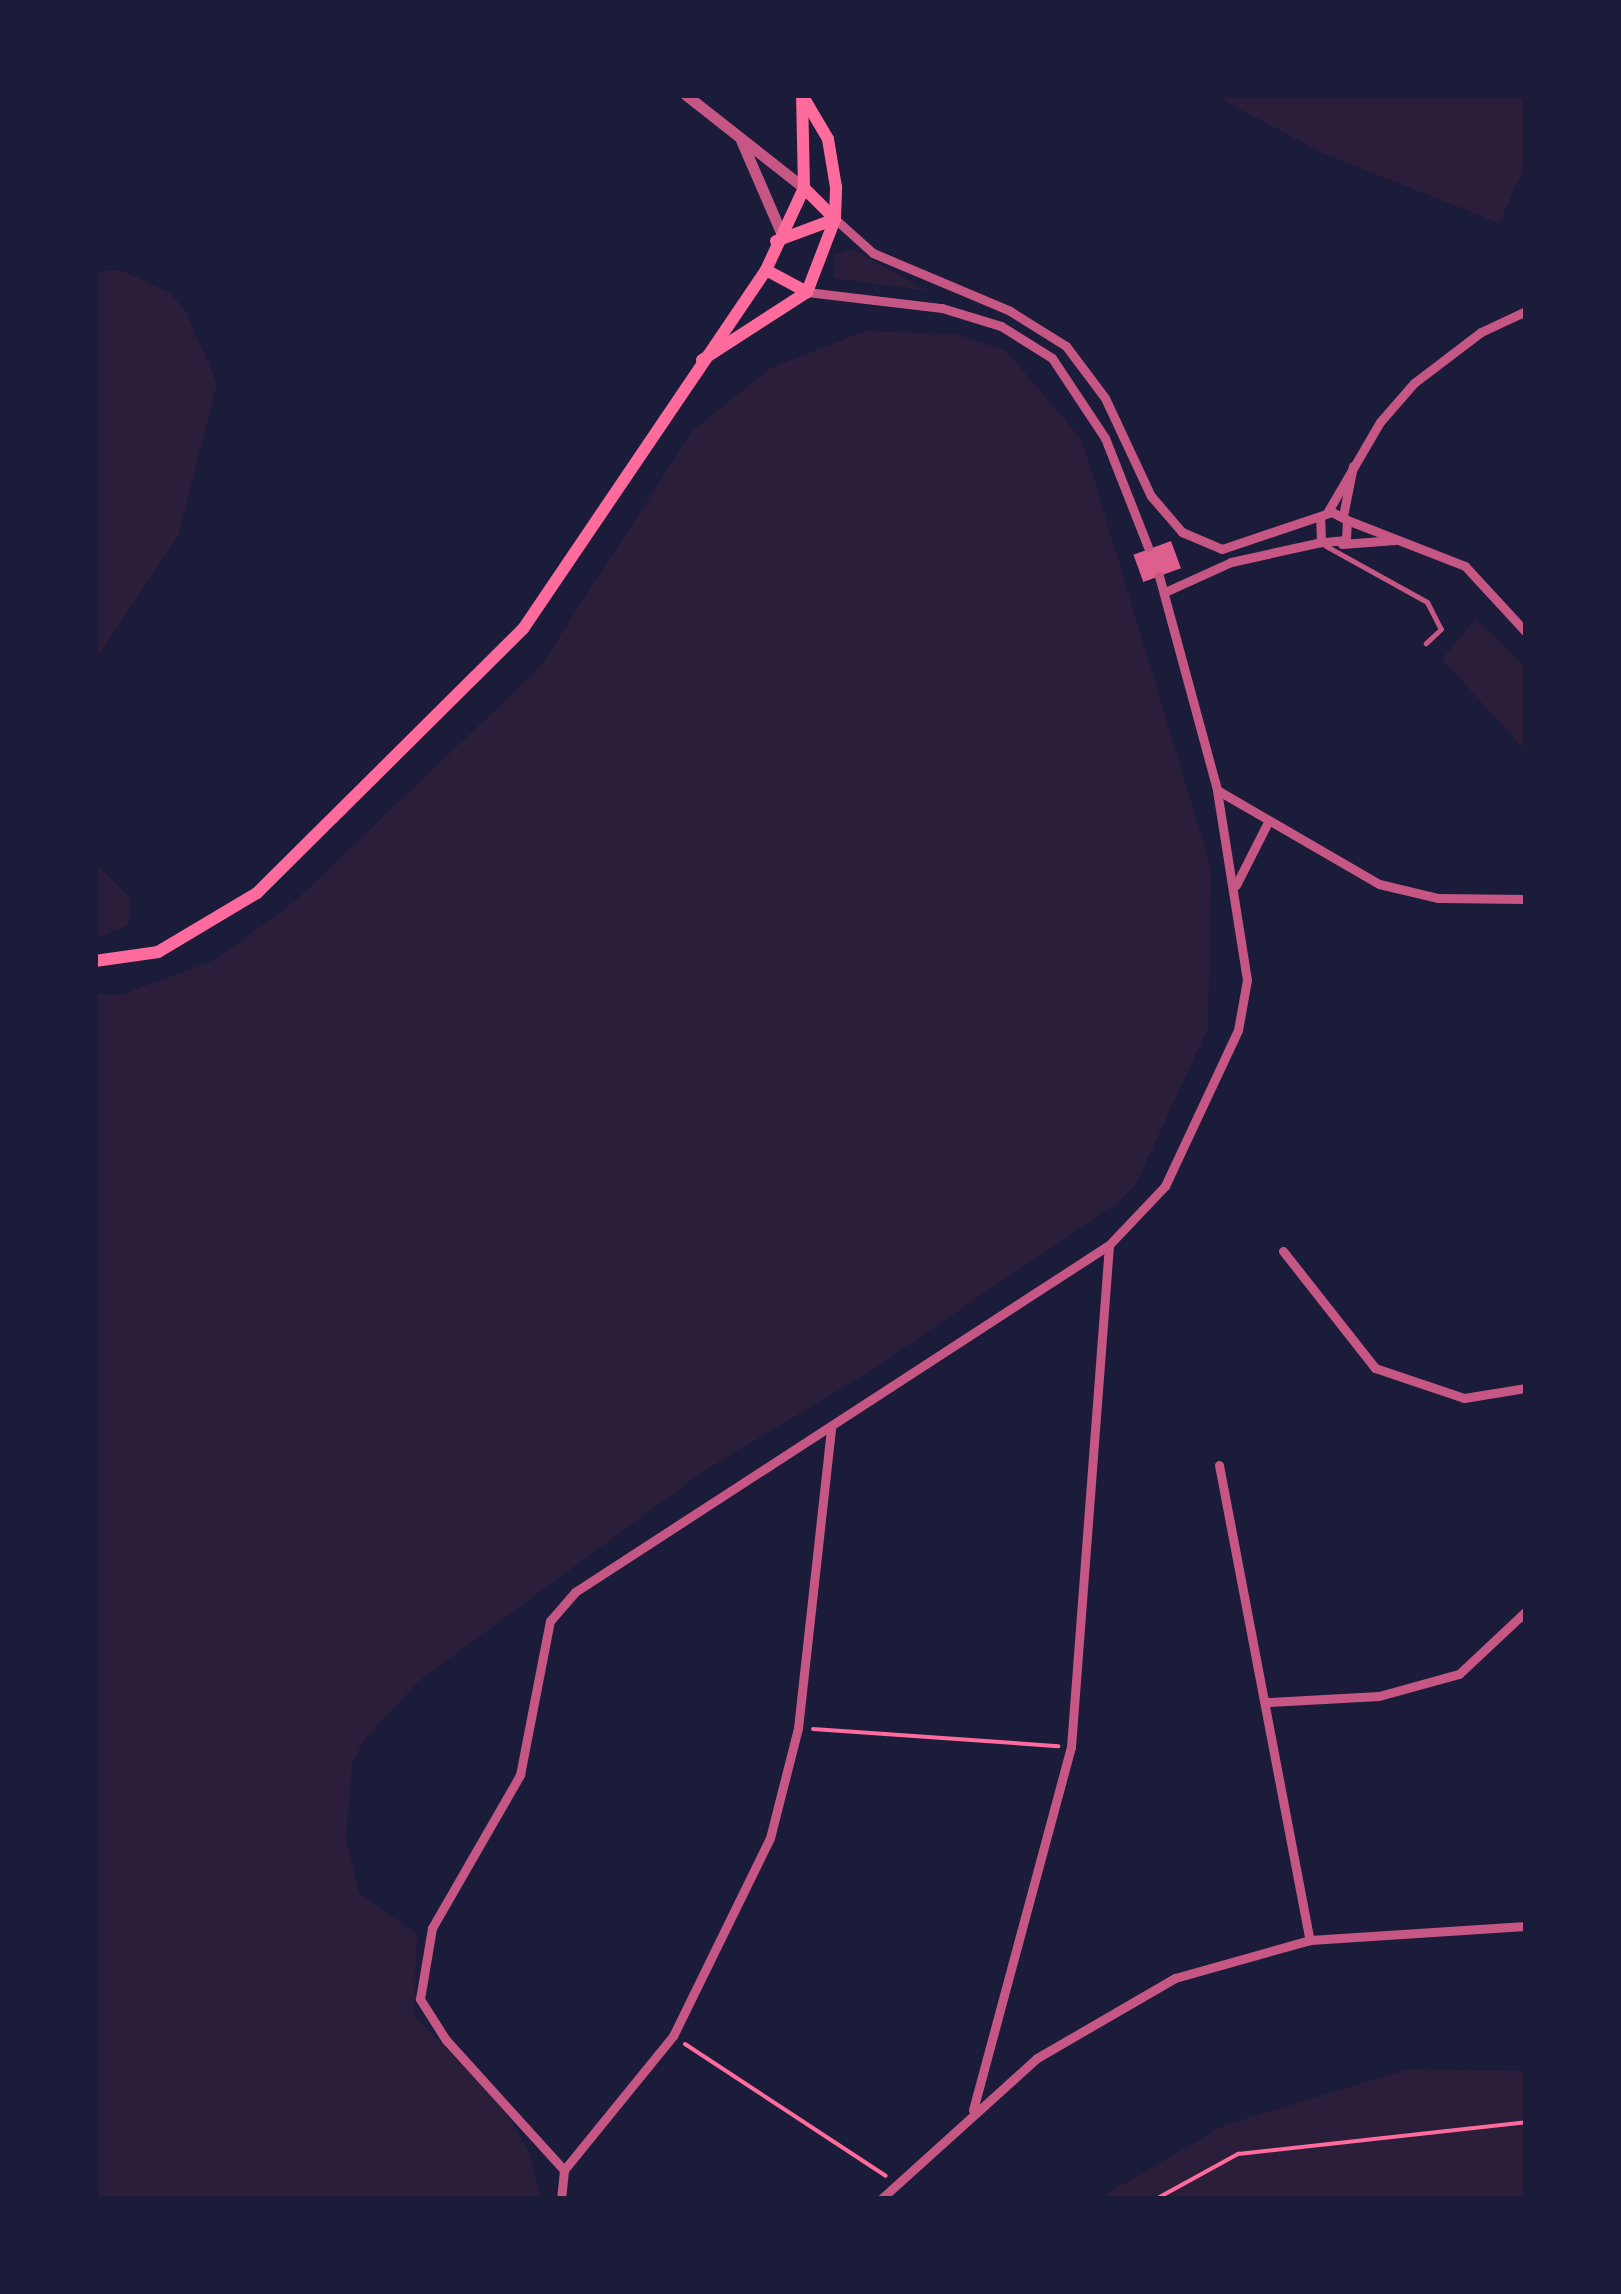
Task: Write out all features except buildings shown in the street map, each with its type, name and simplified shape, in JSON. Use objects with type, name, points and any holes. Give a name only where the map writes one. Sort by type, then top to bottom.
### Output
[{"type":"main road","points":[[95,960],[158,952],[258,893],[468,687],[585,546],[696,364],[766,270],[778,235],[804,188],[802,96]]},
{"type":"main road","points":[[696,364],[807,292],[835,220],[828,139],[802,96]]},
{"type":"main road","points":[[804,188],[835,220]]},
{"type":"main road","points":[[778,235],[835,220]]},
{"type":"main road","points":[[766,270],[807,292]]},
{"type":"street","points":[[686,95],[804,188]]},
{"type":"street","points":[[736,132],[778,235]]},
{"type":"street","points":[[835,220],[873,253],[1010,311],[1066,346],[1105,398],[1151,496],[1200,543],[1267,541],[1323,516],[1345,518],[1465,566],[1526,632]]},
{"type":"street","points":[[807,292],[942,308],[1000,326],[1052,358],[1104,438],[1148,548]]},
{"type":"street","points":[[1323,544],[1323,516],[1353,463],[1414,383],[1481,332],[1526,312]]},
{"type":"street","points":[[1342,544],[1353,463]]},
{"type":"street","points":[[1165,592],[1231,562],[1323,544],[1398,540]]},
{"type":"street","points":[[564,2170],[429,2016],[420,1964],[432,1928],[506,1813],[550,1621],[576,1592],[1110,1245],[1176,1169],[1238,1030],[1247,965],[1235,888],[1217,790],[1159,576]]},
{"type":"street","points":[[1217,790],[1267,824],[1379,884],[1438,898],[1526,898]]},
{"type":"street","points":[[1235,888],[1267,824]]},
{"type":"street","points":[[973,2110],[1071,1747],[1110,1245]]},
{"type":"street","points":[[1283,1251],[1375,1368],[1464,1398],[1526,1388]]},
{"type":"street","points":[[561,2199],[564,2170],[673,2036],[750,1895],[798,1728],[831,1428]]},
{"type":"street","points":[[1219,1465],[1268,1702],[1310,1940]]},
{"type":"street","points":[[1268,1702],[1379,1696],[1459,1674],[1526,1611]]},
{"type":"street","points":[[881,2199],[894,2181],[1037,2058],[1176,1978],[1310,1940],[1526,1926]]},
{"type":"lane","points":[[1323,544],[1427,602],[1441,629],[1426,642]]},
{"type":"path","points":[[798,1728],[1071,1747]]},
{"type":"path","points":[[673,2036],[894,2181]]},
{"type":"path","points":[[1156,2199],[1238,2154],[1526,2122]]},
{"type":"shaded area","points":[[1214,95],[1526,95],[1526,164],[1499,223],[1322,153]]},
{"type":"shaded area","points":[[852,249],[927,291],[833,278],[834,255]]},
{"type":"shaded area","points":[[120,270],[169,292],[185,310],[217,383],[179,534],[95,661],[95,272]]},
{"type":"shaded area","points":[[865,331],[954,334],[1005,350],[1082,440],[1211,868],[1208,1028],[1136,1184],[1118,1202],[864,1375],[701,1473],[419,1681],[365,1739],[352,1763],[346,1840],[359,1893],[417,1934],[414,2015],[503,2107],[529,2152],[541,2199],[95,2199],[95,994],[121,995],[215,960],[295,901],[540,667],[693,430],[771,368]]},
{"type":"shaded area","points":[[1476,619],[1526,667],[1526,751],[1442,659]]},
{"type":"shaded area","points":[[95,862],[131,899],[128,925],[95,939]]},
{"type":"shaded area","points":[[1408,2069],[1526,2071],[1526,2199],[1098,2199],[1225,2125]]}]
